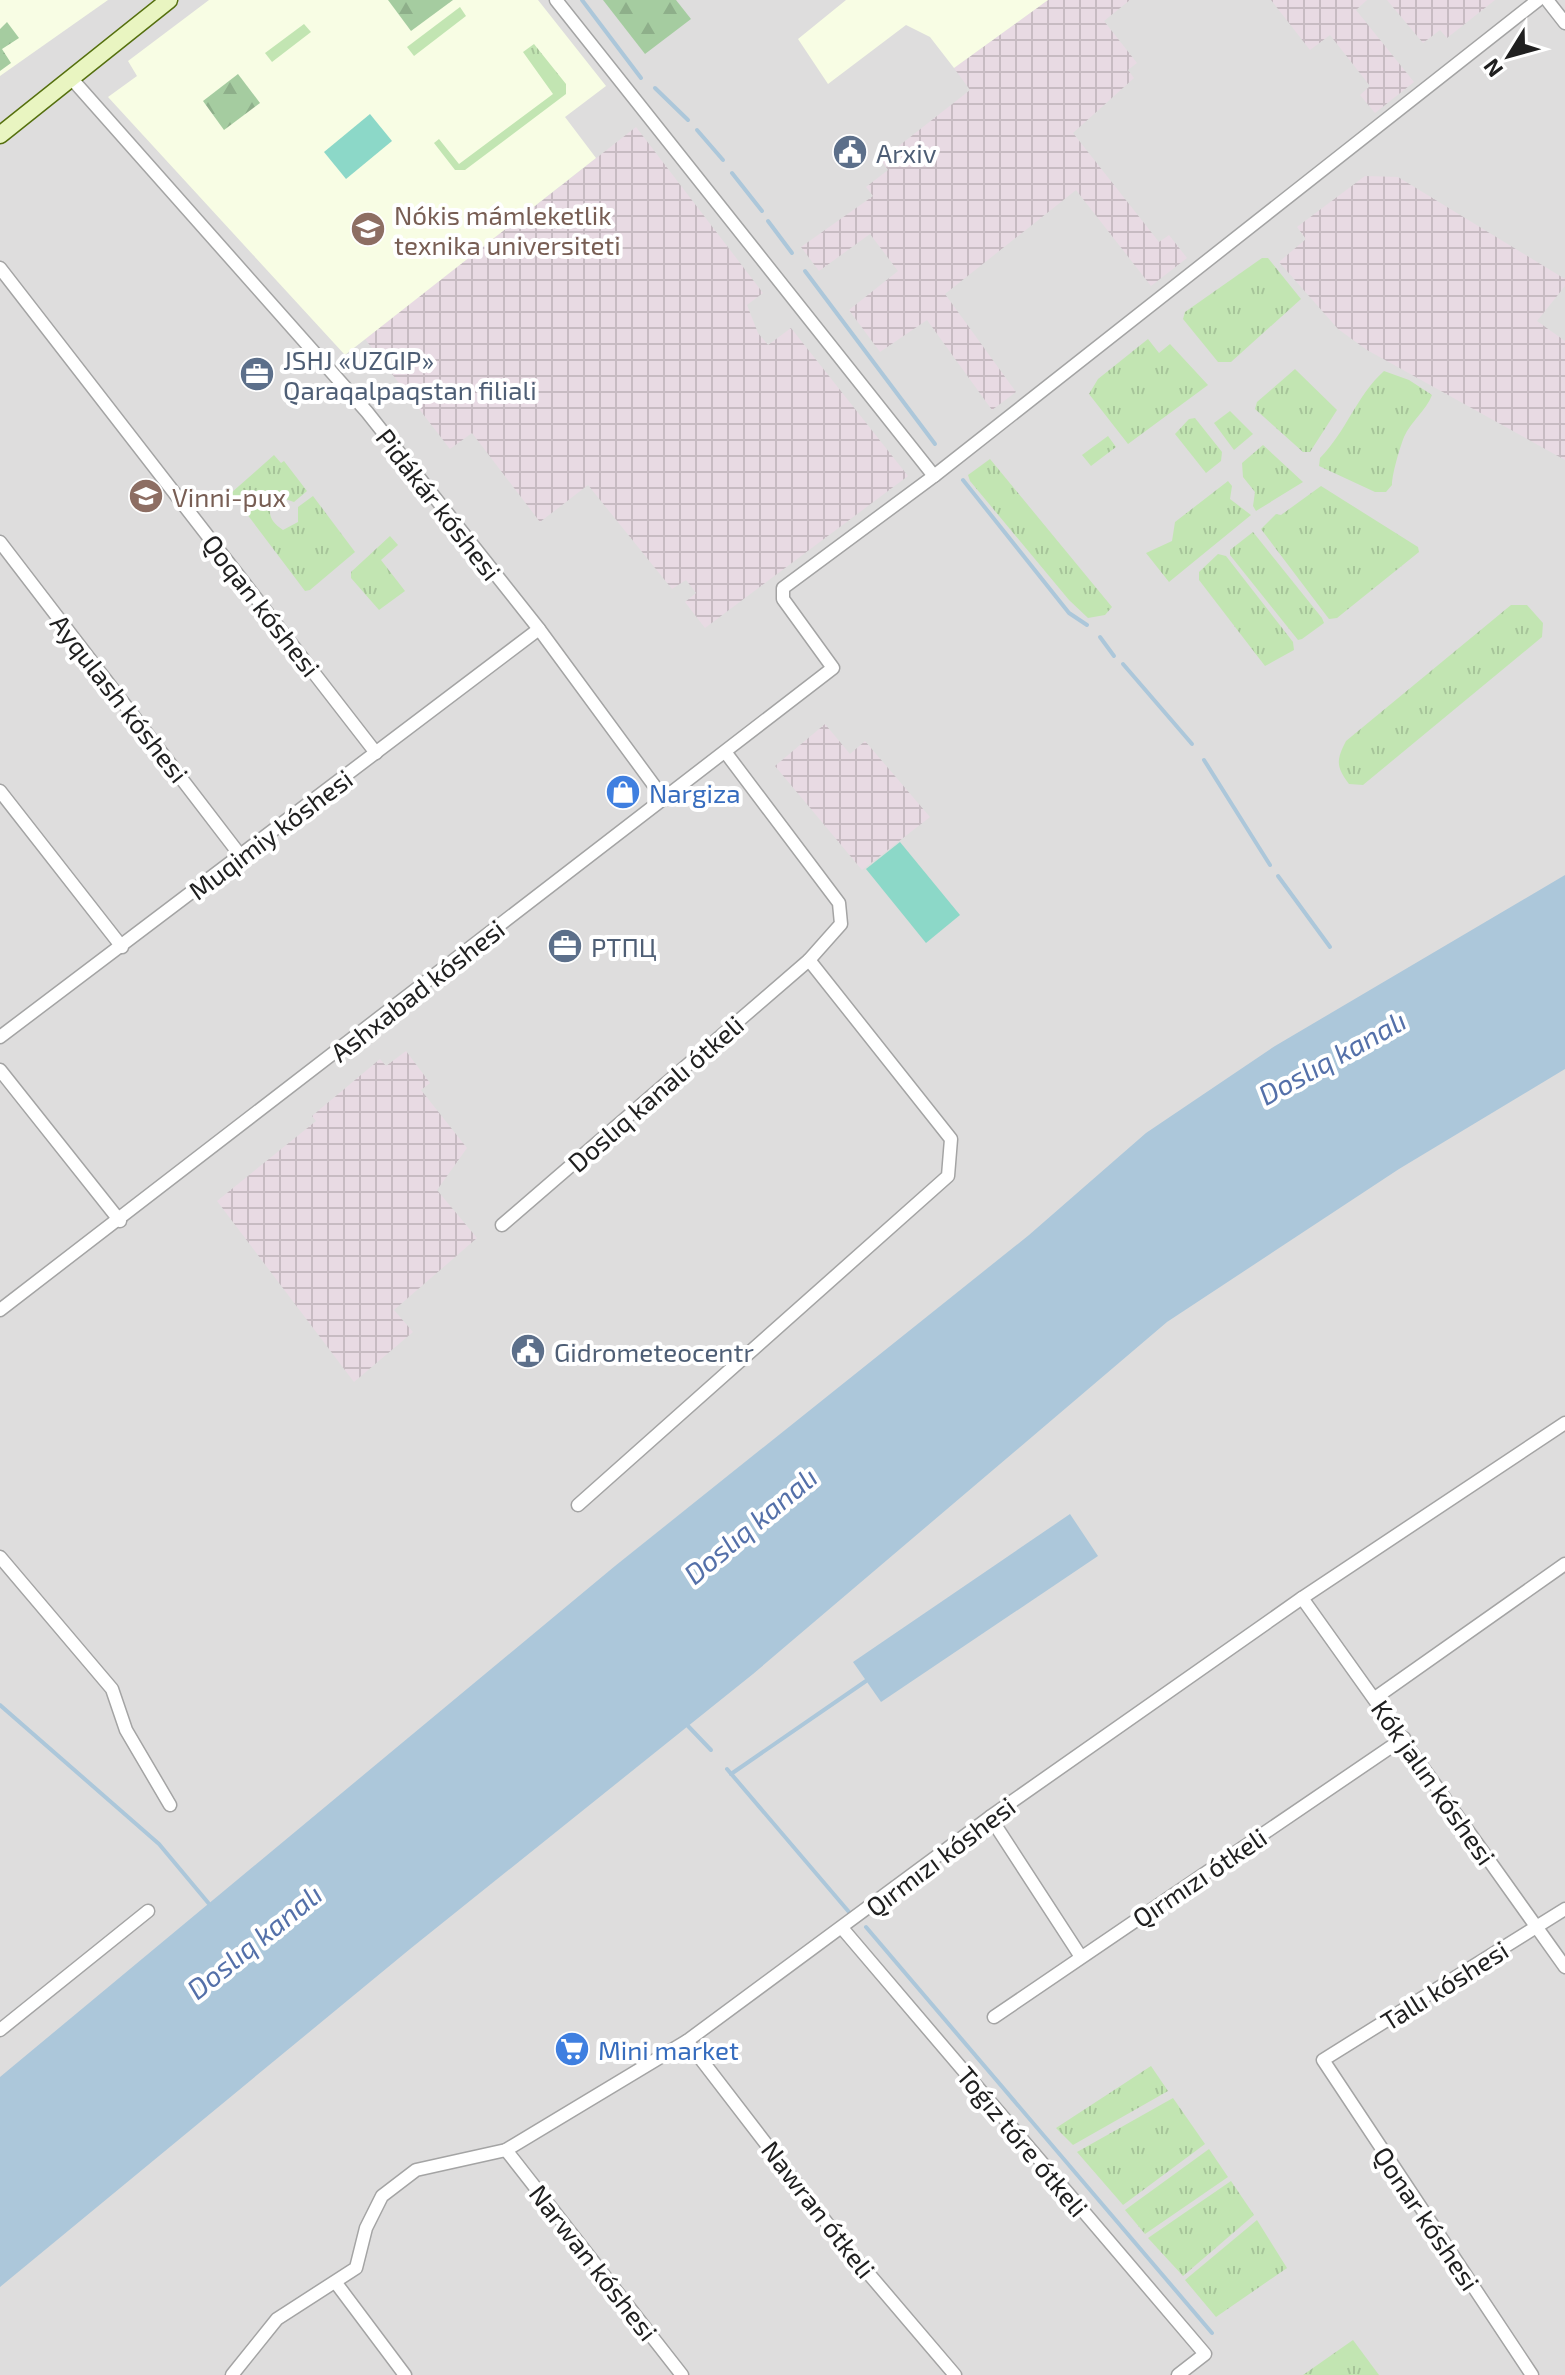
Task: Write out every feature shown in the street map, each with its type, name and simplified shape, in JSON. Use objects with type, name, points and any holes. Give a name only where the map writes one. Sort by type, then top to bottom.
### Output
[{"type":"main road","points":[[0,135],[169,0]]},
{"type":"street","points":[[556,0],[934,476],[1538,0]]},
{"type":"street","points":[[1547,0],[1565,23]]},
{"type":"street","name":"Pidákár kóshesi","points":[[71,78],[367,412],[539,629],[664,799]]},
{"type":"street","name":"Qoqan kóshesi","points":[[0,268],[376,753]]},
{"type":"street","name":"Ashxabad kóshesi","points":[[0,1310],[120,1221],[833,668],[783,599],[783,588],[934,476]]},
{"type":"street","name":"Ayqulash kóshesi","points":[[0,542],[240,855]]},
{"type":"street","name":"Muqimiy kóshesi","points":[[0,1037],[539,629]]},
{"type":"street","name":"Doslıq kanalı ótkeli","points":[[502,1225],[809,960],[841,924],[839,903],[726,753]]},
{"type":"street","points":[[0,791],[122,947]]},
{"type":"street","points":[[578,1505],[948,1176],[951,1139],[809,960]]},
{"type":"street","points":[[0,1070],[120,1221]]},
{"type":"street","name":"Qırmızı kóshesi","points":[[232,2375],[277,2319],[356,2268],[366,2228],[382,2196],[416,2170],[506,2150],[687,2041],[990,1817],[1302,1598],[1565,1423]]},
{"type":"street","points":[[0,1557],[112,1689],[126,1730],[170,1805]]},
{"type":"street","points":[[1375,1698],[1565,1564]]},
{"type":"street","name":"Kók jalın kóshesi","points":[[1302,1598],[1565,1967]]},
{"type":"street","name":"Qırmızı ótkeli","points":[[994,2017],[1404,1738]]},
{"type":"street","points":[[990,1817],[1081,1957]]},
{"type":"street","name":"Tallı kóshesi","points":[[1323,2060],[1565,1909]]},
{"type":"street","points":[[0,2030],[148,1911]]},
{"type":"street","name":"Toǵız tóre ótkeli","points":[[842,1928],[1205,2354],[1178,2375]]},
{"type":"street","name":"Nawran ótkeli","points":[[687,2041],[840,2240],[955,2375]]},
{"type":"street","name":"Qonar kóshesi","points":[[1323,2060],[1532,2375]]},
{"type":"street","name":"Narwan kóshesi","points":[[506,2150],[682,2375]]},
{"type":"street","points":[[336,2283],[405,2375]]},
{"type":"shaded area","points":[[0,0],[1565,0],[1565,2375],[0,2375]]},
{"type":"shaded area","points":[[0,0],[108,0],[0,76]]},
{"type":"shaded area","name":"Nókis mámleketlik texnika universiteti","points":[[209,0],[538,0],[606,86],[565,117],[596,158],[345,355],[108,97],[137,76],[128,61]]},
{"type":"shaded area","points":[[846,0],[1048,0],[954,68],[930,37],[906,25],[828,84],[798,39]]},
{"type":"shaded area","points":[[1048,0],[1130,0],[1104,21],[1137,63],[1128,70],[1134,78],[1073,133],[1159,242],[1169,235],[1187,258],[1151,286],[1076,190],[945,294],[1016,392],[992,410],[927,320],[880,352],[849,310],[898,271],[870,234],[819,271],[801,247],[873,196],[866,187],[888,170],[881,160],[970,90],[954,68]]},
{"type":"shaded area","points":[[1271,0],[1367,0],[1356,10],[1414,82],[1375,113],[1360,95],[1370,86],[1330,35],[1310,50]]},
{"type":"shaded area","points":[[1387,0],[1495,0],[1447,38],[1440,30],[1423,43]]},
{"type":"shaded area","points":[[370,114],[392,141],[346,179],[324,152]]},
{"type":"shaded area","points":[[636,127],[763,293],[747,305],[758,333],[768,345],[791,328],[908,476],[705,628],[685,602],[696,593],[686,580],[672,589],[588,485],[540,522],[472,433],[450,449],[365,339]]},
{"type":"shaded area","points":[[1365,176],[1398,177],[1565,279],[1565,286],[1537,321],[1565,341],[1565,460],[1367,350],[1338,329],[1279,262],[1306,239],[1297,227]]},
{"type":"shaded area","points":[[825,724],[850,754],[865,741],[930,817],[862,870],[775,766]]},
{"type":"shaded area","points":[[900,842],[960,915],[926,943],[866,869]]},
{"type":"shaded area","points":[[406,1051],[430,1083],[421,1090],[467,1148],[437,1190],[477,1238],[394,1310],[413,1332],[354,1382],[217,1201],[316,1121],[312,1116],[380,1059],[386,1066]]},
{"type":"green space","points":[[388,0],[453,0],[411,31]]},
{"type":"green space","points":[[603,0],[676,0],[691,19],[645,54]]},
{"type":"green space","points":[[460,7],[466,16],[414,56],[407,47]]},
{"type":"green space","points":[[7,22],[19,38],[2,49],[11,63],[0,71],[0,29]]},
{"type":"green space","points":[[304,24],[311,32],[272,62],[265,53]]},
{"type":"green space","points":[[534,44],[566,84],[566,94],[465,170],[455,170],[434,143],[439,139],[459,164],[553,94],[523,52]]},
{"type":"green space","points":[[238,74],[260,103],[224,130],[203,101]]},
{"type":"green space","points":[[1262,258],[1268,258],[1301,299],[1231,362],[1218,362],[1183,319],[1185,312]]},
{"type":"green space","points":[[1148,339],[1159,353],[1170,344],[1208,385],[1128,444],[1089,394],[1098,379]]},
{"type":"green space","points":[[1295,369],[1337,410],[1310,452],[1303,452],[1255,409],[1257,402]]},
{"type":"green space","points":[[1384,371],[1409,380],[1432,395],[1404,437],[1392,485],[1386,492],[1375,492],[1319,466],[1320,458],[1366,391]]},
{"type":"green space","points":[[1230,411],[1253,434],[1234,450],[1214,423]]},
{"type":"green space","points":[[1195,418],[1222,452],[1221,461],[1206,473],[1175,434],[1189,419]]},
{"type":"green space","points":[[1108,436],[1116,447],[1091,466],[1082,455]]},
{"type":"green space","points":[[1263,445],[1303,482],[1256,511],[1253,506],[1255,492],[1243,477],[1242,463]]},
{"type":"green space","points":[[274,455],[281,463],[284,461],[307,491],[294,502],[279,497],[272,501],[270,514],[273,521],[283,530],[298,522],[298,507],[313,496],[355,552],[310,590],[305,591],[231,493]]},
{"type":"green space","points":[[990,459],[1112,607],[1105,615],[1088,618],[1069,600],[970,481],[968,475]]},
{"type":"green space","points":[[1228,481],[1232,486],[1230,499],[1251,515],[1169,582],[1146,553],[1172,541],[1175,522]]},
{"type":"green space","points":[[1321,486],[1418,547],[1419,552],[1337,618],[1329,619],[1261,529],[1276,514],[1281,515]]},
{"type":"green space","points":[[1253,532],[1322,618],[1324,623],[1302,639],[1298,640],[1230,555],[1230,550]]},
{"type":"green space","points":[[390,536],[398,545],[381,560],[405,591],[379,610],[351,578],[351,572]]},
{"type":"green space","points":[[1218,554],[1226,556],[1293,642],[1294,650],[1265,666],[1199,580],[1199,572]]},
{"type":"green space","points":[[1511,605],[1527,605],[1543,623],[1542,637],[1363,785],[1349,784],[1339,763],[1346,741]]},
{"type":"green space","points":[[1151,2066],[1168,2091],[1073,2145],[1056,2128]]},
{"type":"green space","points":[[1173,2098],[1205,2144],[1123,2205],[1077,2152]]},
{"type":"green space","points":[[1209,2149],[1228,2177],[1145,2234],[1125,2210]]},
{"type":"green space","points":[[1231,2181],[1254,2215],[1183,2276],[1148,2238]]},
{"type":"green space","points":[[1257,2220],[1287,2268],[1216,2317],[1185,2280]]},
{"type":"green space","points":[[1353,2340],[1379,2375],[1303,2375]]},
{"type":"water","name":"Doslıq kanalı","points":[[1565,875],[1565,1069],[1399,1169],[1167,1322],[753,1674],[410,1949],[0,2287],[0,2077],[615,1566],[1029,1235],[1146,1133],[1275,1046]]},
{"type":"water","points":[[1070,1514],[1098,1556],[881,1702],[853,1662]]},
{"type":"waterway","points":[[582,0],[641,78]]},
{"type":"waterway","points":[[655,88],[688,120]]},
{"type":"waterway","points":[[697,130],[723,160]]},
{"type":"waterway","points":[[732,173],[762,211]]},
{"type":"waterway","points":[[768,221],[792,253]]},
{"type":"waterway","points":[[805,271],[935,444]]},
{"type":"waterway","points":[[963,480],[1069,613],[1087,625]]},
{"type":"waterway","points":[[1100,637],[1114,656]]},
{"type":"waterway","points":[[1123,664],[1192,744]]},
{"type":"waterway","points":[[1204,760],[1270,865]]},
{"type":"waterway","points":[[1278,876],[1330,947]]},
{"type":"waterway","points":[[731,1774],[866,1681]]},
{"type":"waterway","points":[[0,1705],[159,1844],[210,1905]]},
{"type":"waterway","points":[[688,1726],[711,1750]]},
{"type":"waterway","points":[[727,1769],[849,1912]]},
{"type":"waterway","points":[[866,1927],[1212,2333]]},
{"type":"place","name":"Arxiv","points":[[850,152]]},
{"type":"place","name":"Nókis mámleketlik texnika universiteti","points":[[368,229]]},
{"type":"place","name":"JSHJ «UZGIP» Qaraqalpaqstan filiali","points":[[257,374]]},
{"type":"place","name":"Vinni-pux","points":[[146,496]]},
{"type":"place","name":"Nargiza","points":[[623,792]]},
{"type":"place","name":"РТПЦ","points":[[565,946]]},
{"type":"place","name":"Gidrometeocentr","points":[[528,1351]]},
{"type":"place","name":"Mini market","points":[[572,2049]]}]
